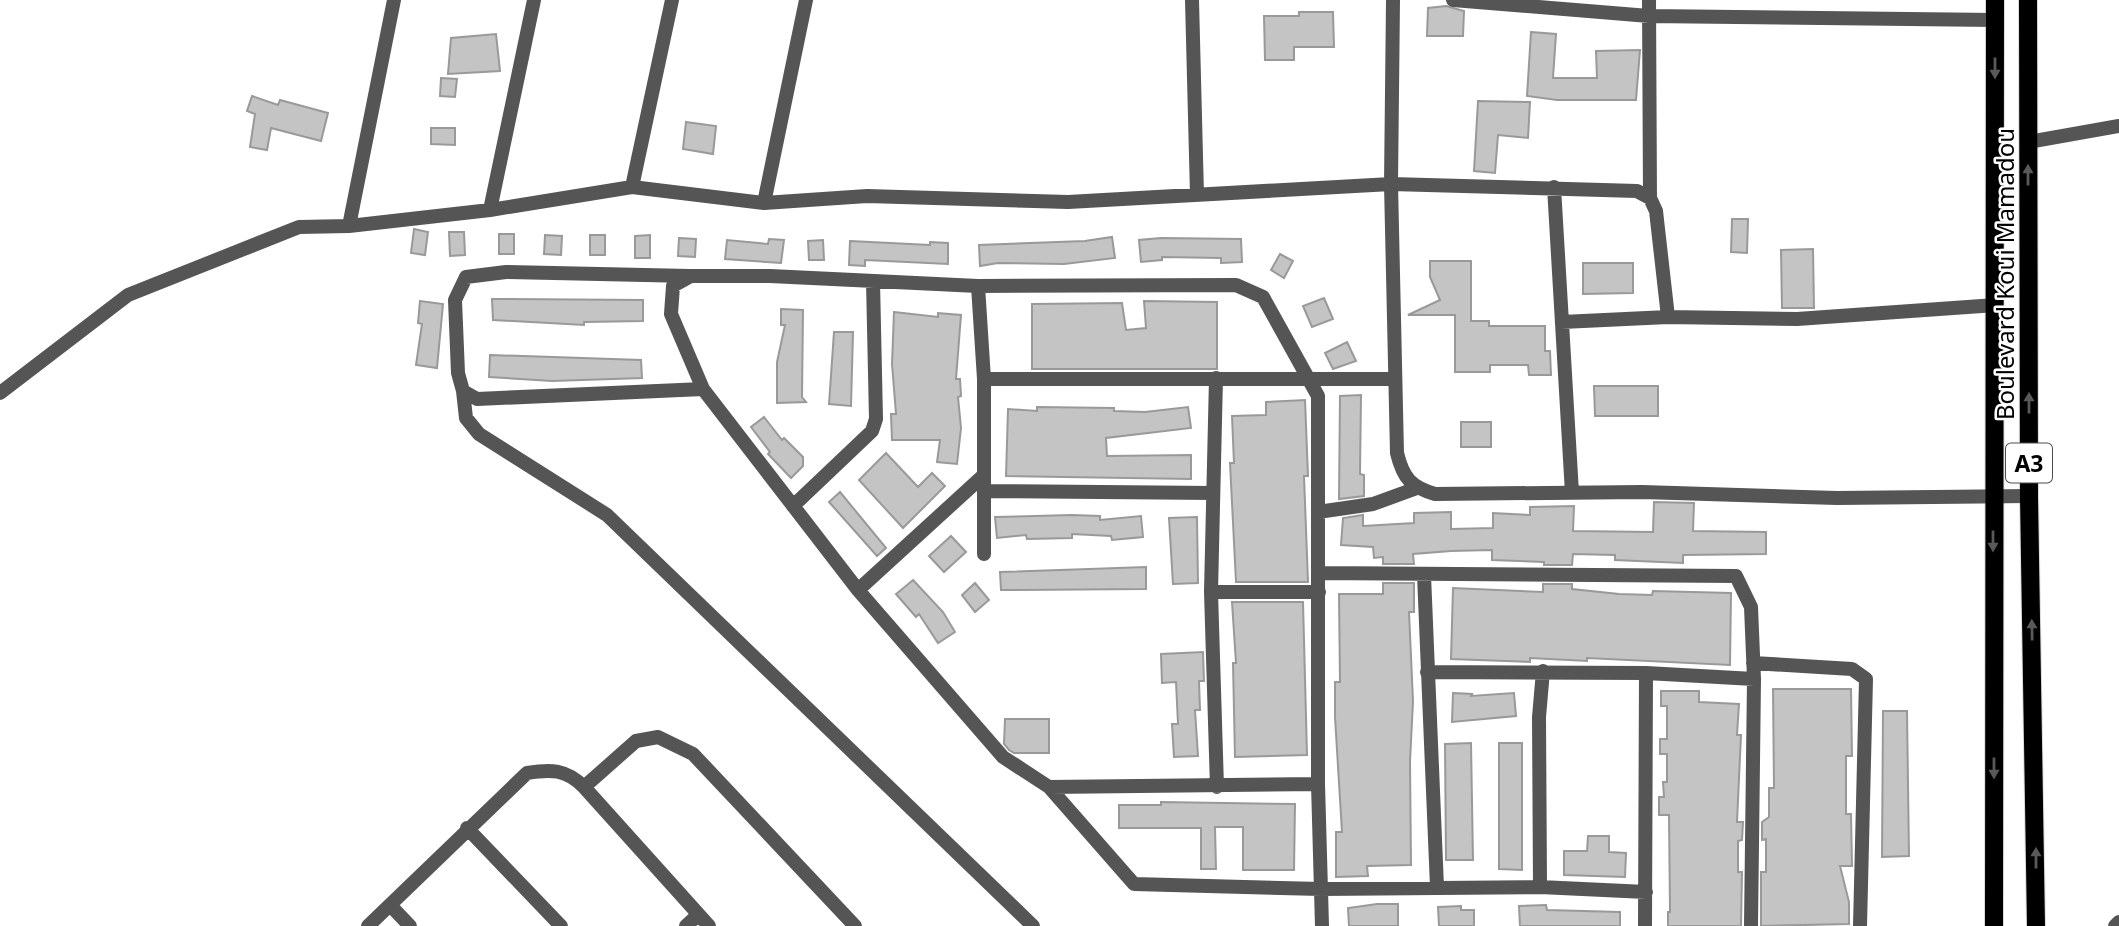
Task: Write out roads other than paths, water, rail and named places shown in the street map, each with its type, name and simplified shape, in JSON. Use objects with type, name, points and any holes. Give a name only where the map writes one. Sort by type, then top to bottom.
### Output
[{"type":"main road","name":"Boulevard Koui Mamadou","points":[[1994,0],[1994,926]]},
{"type":"main road","name":"Boulevard Koui Mamadou","points":[[2028,0],[2029,496],[2036,926]]},
{"type":"street","points":[[349,226],[394,0]]},
{"type":"street","points":[[490,210],[534,0]]},
{"type":"street","points":[[632,187],[671,0]]},
{"type":"street","points":[[764,203],[806,0]]},
{"type":"street","points":[[1192,0],[1197,195]]},
{"type":"street","points":[[1393,0],[1391,184],[1397,453],[1402,475],[1417,488],[1435,494],[1572,493],[1838,498],[2029,496]]},
{"type":"street","points":[[1452,0],[1649,16],[1995,20]]},
{"type":"street","points":[[1649,0],[1650,198],[1656,211],[1668,317]]},
{"type":"street","points":[[2028,142],[2119,126]]},
{"type":"street","points":[[0,393],[128,295],[299,227],[349,226],[490,210],[632,187],[764,203],[866,196],[1068,202],[1391,184],[1637,191],[1650,198]]},
{"type":"street","points":[[1554,187],[1572,493]]},
{"type":"street","points":[[1033,926],[607,515],[479,434],[466,418],[458,373],[454,300],[467,277],[506,272],[978,286],[1236,285],[1263,297],[1318,396],[1318,784],[1322,926]]},
{"type":"street","points":[[691,276],[673,286],[671,314],[703,389],[858,590],[1003,757],[1049,787],[1134,884],[1321,889],[1540,887],[1646,892]]},
{"type":"street","points":[[793,506],[872,431],[876,419],[873,281]]},
{"type":"street","points":[[978,286],[984,379],[984,554]]},
{"type":"street","points":[[1562,322],[1668,317],[1797,319],[1996,305]]},
{"type":"street","points":[[1216,378],[1211,592],[1217,787]]},
{"type":"street","points":[[984,379],[1394,379]]},
{"type":"street","points":[[463,391],[477,399],[703,389]]},
{"type":"street","points":[[858,590],[984,475]]},
{"type":"street","points":[[1318,512],[1373,505],[1417,488]]},
{"type":"street","points":[[984,491],[1213,493]]},
{"type":"street","points":[[1318,573],[1736,576],[1751,607],[1754,679],[1751,926]]},
{"type":"street","points":[[1424,575],[1437,887]]},
{"type":"street","points":[[1211,592],[1319,592]]},
{"type":"street","points":[[1753,663],[1852,669],[1866,680],[1860,926]]},
{"type":"street","points":[[1540,887],[1539,717],[1543,671]]},
{"type":"street","points":[[1427,672],[1646,673],[1754,679]]},
{"type":"street","points":[[1645,926],[1646,673]]},
{"type":"street","points":[[584,787],[636,741],[658,737],[693,754],[855,926]]},
{"type":"street","points":[[368,926],[527,773],[554,769],[573,776],[584,787],[709,926]]},
{"type":"street","points":[[1049,787],[1318,784]]},
{"type":"street","points":[[467,828],[561,926]]},
{"type":"street","points":[[391,906],[410,926]]},
{"type":"street","points":[[686,926],[698,915]]},
{"type":"street","points":[[2115,926],[2119,922]]}]
